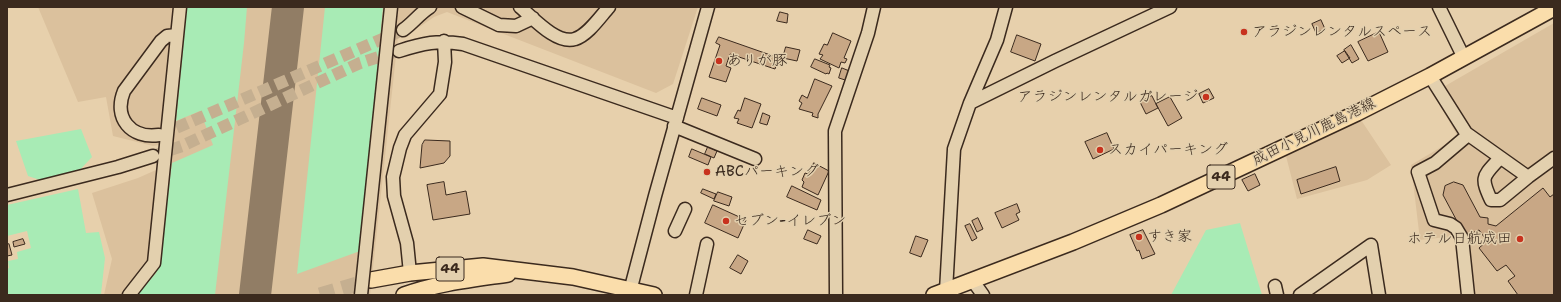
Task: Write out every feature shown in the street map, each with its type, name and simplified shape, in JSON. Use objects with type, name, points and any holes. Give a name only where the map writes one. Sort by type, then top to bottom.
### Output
[{"type":"main road","name":"成田小見川鹿島港線","points":[[940,293],[1073,242],[1161,205],[1350,116],[1430,76],[1554,8]]},
{"type":"main road","name":"44","points":[[371,280],[410,273],[483,266],[573,276],[630,292],[654,295]]},
{"type":"main road","name":"44","points":[[404,295],[477,278],[529,272]]},
{"type":"street","points":[[129,295],[154,263],[180,7]]},
{"type":"street","points":[[361,295],[391,7]]},
{"type":"street","points":[[403,30],[430,7]]},
{"type":"street","points":[[462,7],[499,25],[516,26],[533,18]]},
{"type":"street","points":[[520,7],[558,38],[566,40],[576,39],[586,32],[609,7]]},
{"type":"street","points":[[630,292],[659,198],[675,122],[708,7]]},
{"type":"street","points":[[836,295],[836,131],[868,33],[874,7]]},
{"type":"street","points":[[940,293],[954,149],[970,103],[996,40],[1006,7]]},
{"type":"street","points":[[970,103],[1170,7]]},
{"type":"street","points":[[1439,7],[1464,58]]},
{"type":"street","points":[[158,135],[150,137],[134,132],[127,127],[120,110],[120,101],[124,92],[161,41],[167,36],[177,35]]},
{"type":"street","points":[[410,273],[407,243],[394,196],[393,177],[400,148],[405,135],[440,94],[445,62],[444,41]]},
{"type":"street","points":[[399,51],[421,44],[444,41],[463,44],[675,122],[755,159]]},
{"type":"street","points":[[1430,76],[1466,133],[1528,178]]},
{"type":"street","points":[[1468,135],[1435,163],[1418,172],[1434,220],[1450,224],[1456,228],[1462,238],[1468,295]]},
{"type":"street","points":[[7,195],[118,167],[153,156]]},
{"type":"street","points":[[1500,158],[1486,173],[1483,184],[1491,200],[1500,200],[1554,158]]},
{"type":"street","points":[[675,231],[685,208]]},
{"type":"street","points":[[696,295],[707,244]]},
{"type":"street","points":[[1300,295],[1371,245],[1378,295]]},
{"type":"street","points":[[972,282],[983,295]]},
{"type":"street","points":[[1284,295],[1289,295]]},
{"type":"shaded area","points":[[38,7],[698,7],[673,84],[656,93],[447,12],[434,17],[421,26],[398,37],[370,295],[104,295],[112,259],[92,193],[138,178],[156,170],[159,145],[153,146],[113,136],[106,97],[78,102]]},
{"type":"shaded area","name":"ホテル日航成田","points":[[1554,23],[1554,295],[1463,295],[1455,236],[1420,240],[1411,165],[1458,137],[1433,93]]},
{"type":"shaded area","points":[[1361,120],[1391,165],[1367,180],[1297,199],[1286,156]]},
{"type":"green space","points":[[187,7],[247,7],[215,295],[137,295],[156,273],[159,263],[172,163],[213,145],[200,111],[176,121]]},
{"type":"green space","points":[[325,7],[383,7],[360,251],[297,274]]},
{"type":"green space","points":[[81,129],[92,157],[77,173],[43,181],[28,176],[16,141]]},
{"type":"green space","points":[[78,189],[86,233],[99,232],[105,258],[101,294],[7,295],[7,269],[9,268],[8,261],[18,259],[17,252],[31,248],[27,231],[7,236],[7,205]]},
{"type":"green space","points":[[1240,223],[1262,295],[1171,295],[1206,230]]},
{"type":"building","points":[[780,12],[788,14],[787,23],[777,21]]},
{"type":"building","points":[[1321,20],[1325,29],[1316,33],[1312,24]]},
{"type":"building","points":[[1379,32],[1388,52],[1368,61],[1358,42]]},
{"type":"building","points":[[833,33],[851,41],[844,58],[847,59],[845,63],[841,62],[839,68],[820,59],[823,55],[819,54],[824,44],[827,45]]},
{"type":"building","points":[[1017,35],[1041,44],[1035,61],[1011,52]]},
{"type":"building","points":[[719,37],[779,58],[775,69],[730,54],[726,66],[731,68],[726,82],[709,77],[720,45],[716,43]]},
{"type":"building","points":[[1351,45],[1359,59],[1352,63],[1344,50]]},
{"type":"building","points":[[786,47],[800,50],[797,61],[783,58]]},
{"type":"building","points":[[1345,51],[1350,58],[1342,63],[1337,56]]},
{"type":"building","points":[[815,59],[830,65],[829,67],[831,68],[829,74],[811,67]]},
{"type":"building","points":[[842,68],[852,72],[848,81],[839,78]]},
{"type":"building","points":[[815,79],[832,86],[818,114],[818,118],[812,116],[813,113],[799,109],[802,103],[799,101],[802,95],[807,98]]},
{"type":"building","points":[[1209,89],[1214,98],[1203,103],[1199,94]]},
{"type":"building","points":[[1152,96],[1158,108],[1146,114],[1140,102]]},
{"type":"building","points":[[1170,97],[1182,118],[1168,126],[1156,104]]},
{"type":"building","points":[[702,98],[721,105],[717,116],[698,109]]},
{"type":"building","points":[[745,98],[761,104],[752,128],[737,123],[739,119],[734,118],[738,110],[740,111]]},
{"type":"building","points":[[763,113],[770,116],[767,125],[760,123]]},
{"type":"building","points":[[1107,133],[1114,149],[1093,159],[1085,142]]},
{"type":"building","points":[[425,140],[450,141],[450,156],[444,163],[420,168],[422,145]]},
{"type":"building","points":[[708,147],[717,151],[714,158],[705,154]]},
{"type":"building","points":[[692,149],[711,157],[708,165],[689,157]]},
{"type":"building","points":[[814,163],[829,171],[818,195],[802,187],[804,182],[802,180],[805,173],[808,174]]},
{"type":"building","points":[[1336,167],[1340,181],[1301,194],[1297,180]]},
{"type":"building","points":[[1255,174],[1260,185],[1248,191],[1242,180]]},
{"type":"building","points":[[444,182],[446,195],[466,191],[470,214],[433,220],[427,185]]},
{"type":"building","name":"ホテル日航成田","points":[[1454,182],[1463,185],[1480,217],[1488,218],[1488,224],[1496,226],[1543,188],[1550,197],[1554,194],[1554,295],[1518,295],[1508,281],[1515,276],[1506,265],[1497,271],[1479,248],[1487,241],[1479,230],[1465,236],[1443,195],[1445,186]]},
{"type":"building","points":[[792,186],[821,200],[817,210],[787,197]]},
{"type":"building","points":[[703,189],[716,194],[714,199],[701,193]]},
{"type":"building","points":[[718,192],[732,197],[729,206],[714,201]]},
{"type":"building","points":[[1017,204],[1020,212],[1016,214],[1019,220],[1002,228],[995,213]]},
{"type":"building","name":"セブン-イレブン","points":[[713,205],[746,220],[738,238],[705,223]]},
{"type":"building","points":[[978,218],[983,229],[977,232],[972,221]]},
{"type":"building","points":[[970,224],[977,238],[972,241],[965,226]]},
{"type":"building","points":[[808,230],[821,236],[817,244],[804,239]]},
{"type":"building","points":[[1143,230],[1155,254],[1142,259],[1139,250],[1137,251],[1130,235]]},
{"type":"building","points":[[916,236],[928,240],[921,257],[910,253]]},
{"type":"building","points":[[23,239],[25,244],[14,247],[13,242]]},
{"type":"building","points":[[9,244],[12,255],[7,256],[7,245]]},
{"type":"building","points":[[738,255],[748,261],[741,274],[730,268]]},
{"type":"taxiway","points":[[255,295],[288,7]]},
{"type":"tunnel","points":[[160,135],[403,30]]},
{"type":"tunnel","points":[[153,156],[182,146],[360,63],[394,52]]},
{"type":"tunnel","points":[[320,295],[371,280]]},
{"type":"place","name":"アラジンレンタルスペース","points":[[1244,32]]},
{"type":"place","name":"ありが豚","points":[[719,61]]},
{"type":"place","name":"アラジンレンタルガレージ","points":[[1206,97]]},
{"type":"place","name":"スカイパーキング","points":[[1100,150]]},
{"type":"place","name":"ABCパーキング","points":[[707,172]]},
{"type":"place","name":"セブン-イレブン","points":[[726,221]]},
{"type":"place","name":"すき家","points":[[1139,237]]},
{"type":"place","name":"ホテル日航成田","points":[[1520,239]]}]
